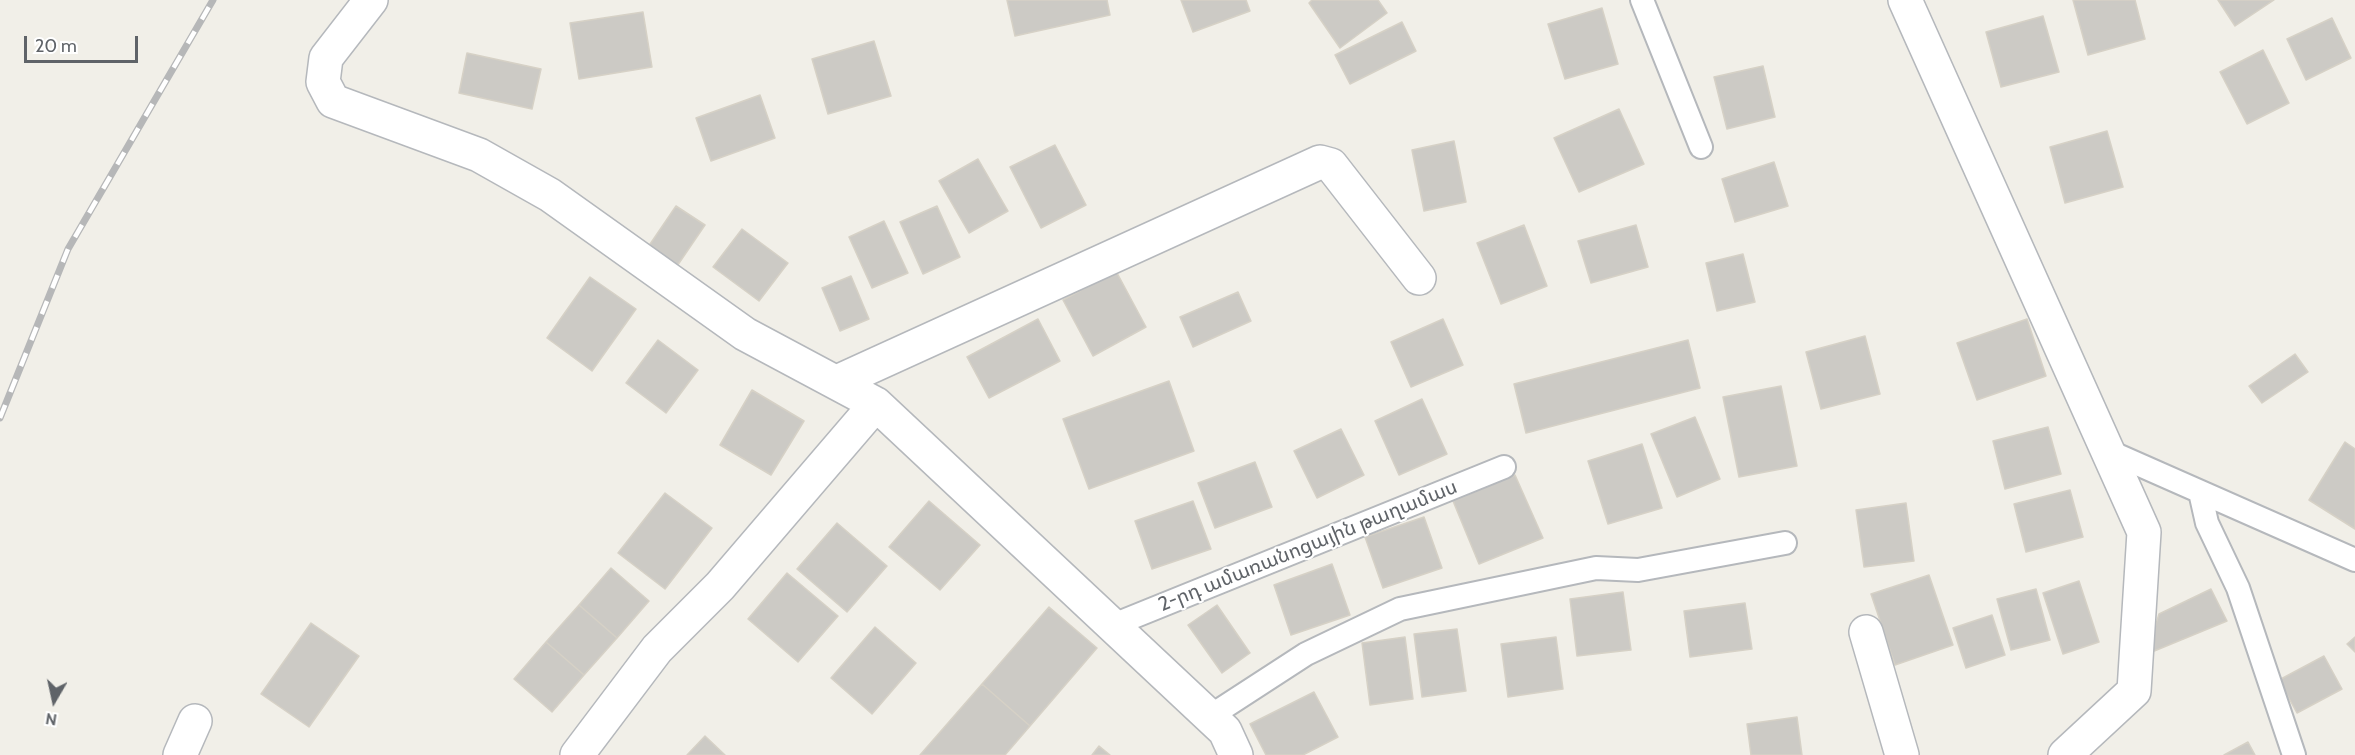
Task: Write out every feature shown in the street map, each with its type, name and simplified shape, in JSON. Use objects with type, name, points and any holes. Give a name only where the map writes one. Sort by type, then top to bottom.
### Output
[{"type":"street","points":[[371,0],[326,58],[323,82],[333,101],[479,154],[550,195],[745,334],[876,404],[1225,731],[1236,755]]},
{"type":"street","points":[[1905,0],[2144,532],[2134,690],[2065,755]]},
{"type":"street","points":[[837,382],[1320,162],[1331,165],[1419,278]]},
{"type":"street","points":[[577,755],[657,649],[720,586],[876,404]]},
{"type":"street","points":[[1866,632],[1902,755]]},
{"type":"street","points":[[180,755],[195,721]]},
{"type":"lane","points":[[1642,0],[1701,147]]},
{"type":"lane","points":[[2108,452],[2355,560]]},
{"type":"lane","name":"2-րդ ամառանոցային թաղամաս","points":[[1111,626],[1504,466]]},
{"type":"lane","points":[[2200,492],[2207,523],[2238,588],[2294,755]]},
{"type":"lane","points":[[1209,717],[1306,654],[1400,609],[1596,568],[1638,570],[1785,543]]},
{"type":"building","points":[[1007,0],[1107,0],[1110,15],[1015,36]]},
{"type":"building","points":[[1181,0],[1246,0],[1250,11],[1193,32]]},
{"type":"building","points":[[1312,0],[1378,0],[1387,13],[1340,48],[1309,3]]},
{"type":"building","points":[[2073,0],[2135,0],[2145,39],[2088,55]]},
{"type":"building","points":[[2218,0],[2274,0],[2235,26]]},
{"type":"building","points":[[1602,8],[1618,64],[1565,79],[1548,24]]},
{"type":"building","points":[[643,12],[652,67],[579,79],[570,23]]},
{"type":"building","points":[[2043,16],[2059,72],[2001,87],[1986,32]]},
{"type":"building","points":[[2332,18],[2351,58],[2306,80],[2287,39]]},
{"type":"building","points":[[1402,22],[1416,51],[1350,84],[1335,55]]},
{"type":"building","points":[[874,41],[891,96],[828,114],[812,59]]},
{"type":"building","points":[[2263,50],[2289,103],[2247,124],[2220,72]]},
{"type":"building","points":[[467,53],[541,69],[532,109],[459,93]]},
{"type":"building","points":[[1763,66],[1775,117],[1727,129],[1714,77]]},
{"type":"building","points":[[760,95],[775,138],[711,161],[696,118]]},
{"type":"building","points":[[1619,109],[1644,164],[1579,192],[1554,138]]},
{"type":"building","points":[[2107,131],[2123,187],[2065,203],[2050,147]]},
{"type":"building","points":[[1454,141],[1466,202],[1424,211],[1412,150]]},
{"type":"building","points":[[1055,145],[1086,205],[1041,228],[1010,167]]},
{"type":"building","points":[[978,159],[1008,211],[969,233],[939,181]]},
{"type":"building","points":[[1774,162],[1788,206],[1735,222],[1722,179]]},
{"type":"building","points":[[676,206],[705,225],[673,272],[644,253]]},
{"type":"building","points":[[937,206],[960,257],[923,274],[900,222]]},
{"type":"building","points":[[884,221],[908,273],[872,288],[849,237]]},
{"type":"building","points":[[1524,225],[1547,286],[1501,304],[1477,243]]},
{"type":"building","points":[[1636,225],[1648,267],[1591,283],[1578,241]]},
{"type":"building","points":[[742,229],[788,263],[759,301],[713,267]]},
{"type":"building","points":[[1743,254],[1755,302],[1717,311],[1706,263]]},
{"type":"building","points":[[1116,271],[1146,327],[1093,356],[1063,300]]},
{"type":"building","points":[[851,276],[869,319],[840,331],[822,288]]},
{"type":"building","points":[[590,277],[636,309],[592,371],[547,338]]},
{"type":"building","points":[[1238,292],[1251,321],[1193,347],[1180,317]]},
{"type":"building","points":[[1038,319],[1060,361],[989,398],[967,357]]},
{"type":"building","points":[[1443,319],[1463,365],[1411,387],[1391,342]]},
{"type":"building","points":[[2027,319],[2046,376],[1977,400],[1957,343]]},
{"type":"building","points":[[1865,336],[1880,394],[1821,409],[1806,352]]},
{"type":"building","points":[[658,340],[698,370],[666,413],[626,383]]},
{"type":"building","points":[[1688,340],[1700,388],[1526,433],[1514,384]]},
{"type":"building","points":[[2295,354],[2308,372],[2262,403],[2249,386]]},
{"type":"building","points":[[1169,381],[1194,451],[1089,489],[1063,419]]},
{"type":"building","points":[[1781,386],[1797,466],[1739,477],[1723,397]]},
{"type":"building","points":[[752,390],[804,421],[771,475],[720,445]]},
{"type":"building","points":[[1422,399],[1447,454],[1399,475],[1375,421]]},
{"type":"building","points":[[1695,417],[1720,479],[1677,497],[1651,434]]},
{"type":"building","points":[[2048,427],[2061,474],[2005,489],[1993,441]]},
{"type":"building","points":[[1341,429],[1364,475],[1317,498],[1294,451]]},
{"type":"building","points":[[2345,442],[2355,449],[2355,529],[2309,500]]},
{"type":"building","points":[[1642,444],[1662,508],[1608,524],[1588,461]]},
{"type":"building","points":[[1255,462],[1272,507],[1215,528],[1198,483]]},
{"type":"building","points":[[1515,475],[1543,538],[1479,564],[1453,501]]},
{"type":"building","points":[[2070,490],[2083,537],[2026,552],[2014,504]]},
{"type":"building","points":[[665,493],[712,528],[665,589],[618,553]]},
{"type":"building","points":[[929,501],[980,545],[940,590],[889,547]]},
{"type":"building","points":[[1193,501],[1211,549],[1152,569],[1135,521]]},
{"type":"building","points":[[1906,503],[1914,561],[1864,567],[1856,510]]},
{"type":"building","points":[[1424,517],[1442,568],[1383,588],[1365,537]]},
{"type":"building","points":[[837,523],[887,566],[847,612],[797,569]]},
{"type":"building","points":[[1332,564],[1350,615],[1291,635],[1274,585]]},
{"type":"building","points":[[611,568],[649,601],[617,638],[579,605]]},
{"type":"building","points":[[787,573],[838,616],[798,662],[748,619]]},
{"type":"building","points":[[1929,575],[1953,645],[1895,665],[1871,594]]},
{"type":"building","points":[[2079,581],[2099,642],[2063,654],[2043,593]]},
{"type":"building","points":[[2036,589],[2050,640],[2011,650],[1997,599]]},
{"type":"building","points":[[2211,589],[2227,621],[2147,654],[2159,614]]},
{"type":"building","points":[[1623,592],[1631,650],[1577,656],[1570,599]]},
{"type":"building","points":[[1745,603],[1752,649],[1690,657],[1684,611]]},
{"type":"building","points":[[579,605],[617,638],[584,675],[546,642]]},
{"type":"building","points":[[1217,605],[1250,653],[1222,673],[1188,625]]},
{"type":"building","points":[[1049,607],[1097,648],[1030,726],[982,684]]},
{"type":"building","points":[[1992,615],[2005,655],[1966,668],[1953,628]]},
{"type":"building","points":[[311,623],[359,656],[309,727],[261,694]]},
{"type":"building","points":[[875,627],[916,663],[872,714],[831,678]]},
{"type":"building","points":[[1457,629],[1466,691],[1422,697],[1414,634]]},
{"type":"building","points":[[1405,637],[1413,699],[1370,705],[1362,643]]},
{"type":"building","points":[[1556,637],[1563,689],[1508,697],[1501,644]]},
{"type":"building","points":[[2355,637],[2355,652],[2347,644]]},
{"type":"building","points":[[546,642],[584,675],[552,712],[514,679]]},
{"type":"building","points":[[2324,656],[2342,689],[2297,713],[2279,680]]},
{"type":"building","points":[[982,684],[1030,726],[1005,755],[920,755]]},
{"type":"building","points":[[1314,692],[1338,737],[1303,755],[1266,755],[1250,724]]},
{"type":"building","points":[[1797,717],[1802,755],[1751,755],[1747,724]]},
{"type":"building","points":[[705,736],[725,755],[687,755]]},
{"type":"building","points":[[2248,742],[2255,755],[2224,755]]},
{"type":"building","points":[[1099,746],[1110,755],[1092,755]]},
{"type":"railway","points":[[0,418],[68,249],[213,0]]}]
